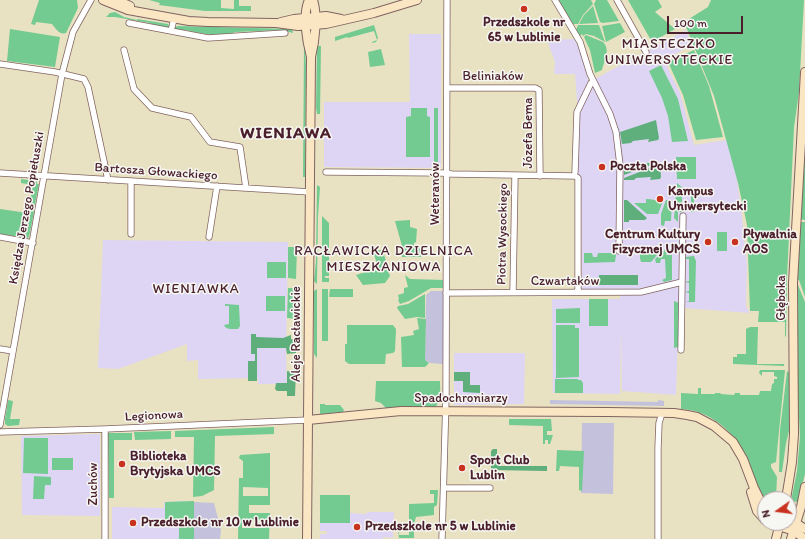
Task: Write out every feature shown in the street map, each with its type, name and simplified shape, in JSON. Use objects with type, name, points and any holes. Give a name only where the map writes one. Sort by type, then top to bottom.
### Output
[{"type":"street","name":"Księdza Jerzego Popiełuszki","points":[[0,425],[62,74],[73,32],[91,0]]},
{"type":"street","points":[[103,0],[120,8],[174,19],[208,22],[276,23],[294,19],[310,21],[326,16],[341,20],[374,13],[418,0]]},
{"type":"street","points":[[117,0],[137,11]]},
{"type":"street","name":"Aleje Racławickie","points":[[308,0],[306,5],[310,21]]},
{"type":"street","name":"Aleje Racławickie","points":[[307,539],[311,57],[307,43],[314,5],[313,0]]},
{"type":"street","name":"Weteranów","points":[[442,539],[446,411],[447,0]]},
{"type":"street","points":[[555,0],[580,42],[590,74],[610,114],[616,132],[620,165],[619,250]]},
{"type":"street","points":[[617,0],[646,52]]},
{"type":"street","points":[[171,31],[174,19]]},
{"type":"street","points":[[129,23],[208,38],[285,33]]},
{"type":"street","points":[[124,50],[134,89],[152,108],[191,116],[210,142],[240,147],[246,188]]},
{"type":"street","points":[[0,64],[80,77],[86,82],[108,180]]},
{"type":"street","name":"Głęboka","points":[[787,491],[792,466],[794,434],[794,272],[805,72]]},
{"type":"street","points":[[578,292],[578,112],[591,83]]},
{"type":"street","name":"Beliniaków","points":[[447,88],[535,88],[539,90]]},
{"type":"street","name":"Józefa Bema","points":[[539,90],[540,176]]},
{"type":"street","points":[[326,172],[442,173],[515,176],[577,175]]},
{"type":"street","name":"Bartosza Głowackiego","points":[[0,174],[310,192]]},
{"type":"street","name":"Piotra Wysockiego","points":[[513,292],[515,176]]},
{"type":"street","points":[[131,181],[131,234]]},
{"type":"street","points":[[209,236],[217,186]]},
{"type":"street","points":[[682,350],[683,216]]},
{"type":"street","points":[[0,237],[33,244]]},
{"type":"street","name":"Czwartaków","points":[[446,294],[513,292],[642,292],[682,282]]},
{"type":"street","points":[[0,349],[12,351]]},
{"type":"street","name":"Spadochroniarzy","points":[[308,420],[386,412],[446,411],[674,413],[692,416],[714,426],[723,432],[735,446],[743,459],[747,471]]},
{"type":"street","points":[[658,539],[658,448],[659,424],[662,413]]},
{"type":"street","name":"Legionowa","points":[[0,432],[308,420]]},
{"type":"street","name":"Zuchów","points":[[105,429],[105,539]]},
{"type":"street","points":[[747,471],[757,493]]},
{"type":"street","points":[[747,471],[757,511]]},
{"type":"street","points":[[797,518],[801,507],[805,487]]},
{"type":"street","points":[[444,488],[490,488]]},
{"type":"street","points":[[801,507],[805,515]]},
{"type":"street","points":[[796,531],[805,539]]},
{"type":"shaded area","name":"Kampus Uniwersytecki","points":[[686,30],[692,45],[664,60],[680,93],[694,145],[727,140],[736,173],[742,216],[747,264],[746,306],[750,313],[684,308],[679,305],[676,395],[622,391],[621,328],[620,394],[553,393],[552,299],[620,299],[621,289],[582,289],[581,182],[576,171],[578,112],[575,74],[554,74],[555,62],[547,40],[574,39],[578,45],[589,82]]},
{"type":"shaded area","points":[[409,34],[441,34],[441,168],[324,167],[324,102],[410,102]]},
{"type":"shaded area","points":[[103,240],[288,242],[286,355],[287,384],[258,384],[258,378],[198,379],[198,360],[187,361],[187,344],[118,369],[98,368]]},
{"type":"shaded area","points":[[431,291],[443,291],[443,364],[430,363],[425,360],[426,295]]},
{"type":"shaded area","points":[[454,353],[525,353],[524,404],[454,405]]},
{"type":"shaded area","points":[[550,400],[658,402],[658,400],[664,401],[664,406],[550,404]]},
{"type":"shaded area","points":[[582,423],[614,423],[613,494],[581,493]]},
{"type":"shaded area","points":[[100,434],[100,516],[22,515],[21,436]]},
{"type":"shaded area","points":[[194,501],[194,539],[112,539],[112,507],[164,508],[164,502]]},
{"type":"shaded area","points":[[194,502],[214,503],[221,530],[220,539],[194,539]]},
{"type":"shaded area","name":"Przedszkole nr 5 w Lublinie","points":[[367,512],[394,512],[393,538],[320,539],[320,534],[327,534],[326,531],[320,531],[320,523],[349,523],[350,513],[367,514]]},
{"type":"green space","points":[[39,0],[77,0],[78,8],[66,33],[56,30],[52,24],[36,22],[35,25],[31,24]]},
{"type":"green space","points":[[149,0],[221,0],[221,8],[234,9],[234,0],[239,0],[239,6],[251,6],[251,11],[205,11],[159,5],[160,3]]},
{"type":"green space","points":[[558,0],[591,0],[593,4],[583,15],[578,24],[573,24]]},
{"type":"green space","points":[[596,0],[607,0],[619,21],[600,22],[594,4]]},
{"type":"green space","points":[[628,0],[658,0],[662,7],[655,12],[675,29],[652,42]]},
{"type":"green space","points":[[711,0],[804,0],[799,92],[794,127],[785,337],[785,322],[758,322],[759,311],[750,311],[747,225],[738,183],[714,96],[684,22],[708,7]]},
{"type":"green space","points":[[593,6],[598,23],[579,24],[584,15]]},
{"type":"green space","points":[[115,12],[124,17],[168,24],[170,27],[169,29],[154,26],[150,23],[115,17],[106,17],[110,13]]},
{"type":"green space","points":[[620,23],[625,32],[606,42],[602,26]]},
{"type":"green space","points":[[374,25],[378,38],[377,40],[374,31],[335,41],[335,37]]},
{"type":"green space","points":[[578,25],[599,25],[605,42],[594,36],[586,34],[583,36],[582,34],[580,36],[576,30]]},
{"type":"green space","points":[[175,27],[292,29],[293,33],[282,30],[235,32],[218,35],[175,29]]},
{"type":"green space","points":[[10,29],[60,37],[55,67],[7,61]]},
{"type":"green space","points":[[586,35],[603,42],[607,52],[602,70],[595,73],[590,50],[584,37]]},
{"type":"green space","points":[[304,46],[306,68],[305,177],[303,177]]},
{"type":"green space","points":[[317,46],[321,46],[320,114],[317,114],[316,107]]},
{"type":"green space","points":[[381,49],[385,65],[370,67],[368,52]]},
{"type":"green space","points":[[694,50],[709,86],[723,137],[696,140],[683,95],[668,62]]},
{"type":"green space","points":[[661,65],[678,99],[688,141],[672,142],[668,116],[662,98],[649,71]]},
{"type":"green space","points":[[411,108],[427,108],[427,116],[430,117],[430,157],[406,157],[406,117],[411,116]]},
{"type":"green space","points":[[434,108],[438,108],[438,162],[434,162]]},
{"type":"green space","points":[[805,117],[805,220],[799,219]]},
{"type":"green space","points":[[656,120],[658,140],[648,142],[649,139],[622,144],[620,132]]},
{"type":"green space","points":[[676,157],[696,157],[696,179],[677,179]]},
{"type":"green space","points":[[657,163],[624,175],[624,166]]},
{"type":"green space","points":[[660,164],[660,179],[650,180],[651,177],[624,180],[624,178]]},
{"type":"green space","points":[[21,179],[37,181],[37,184],[39,184],[34,209],[31,209],[34,212],[29,237],[27,238],[0,234],[0,209],[28,213],[33,185],[21,183]]},
{"type":"green space","points":[[677,183],[691,195],[682,195],[682,212],[678,212],[678,222],[674,218]]},
{"type":"green space","points":[[317,185],[320,187],[317,284],[314,281],[316,260]]},
{"type":"green space","points":[[691,195],[694,198],[694,212],[691,212]]},
{"type":"green space","points":[[646,199],[663,201],[658,214],[647,214],[634,203],[646,203]]},
{"type":"green space","points":[[624,200],[627,200],[647,218],[645,220],[629,220],[629,222],[624,222]]},
{"type":"green space","points":[[666,200],[672,200],[671,221],[665,221],[664,226],[661,225],[661,214]]},
{"type":"green space","points":[[322,216],[329,223],[329,249],[322,249]]},
{"type":"green space","points":[[410,220],[410,227],[417,229],[416,242],[414,245],[421,247],[421,257],[402,257],[400,248],[402,246],[395,221]]},
{"type":"green space","points":[[799,222],[805,222],[805,297],[799,280],[796,280]]},
{"type":"green space","points":[[717,232],[727,232],[727,251],[717,251]]},
{"type":"green space","points":[[288,247],[297,247],[296,279],[288,278]]},
{"type":"green space","points":[[640,249],[662,249],[651,262],[641,262]]},
{"type":"green space","points":[[666,249],[671,249],[671,252],[667,252],[666,255],[672,255],[672,280],[664,282],[662,280],[666,278],[665,259],[661,259],[660,263],[656,263],[655,259]]},
{"type":"green space","points":[[381,250],[390,276],[385,283],[363,285],[356,275],[372,270],[371,266],[377,264],[373,251]]},
{"type":"green space","points":[[322,251],[329,251],[329,276],[325,276],[325,278],[329,278],[329,282],[322,282]]},
{"type":"green space","points":[[584,253],[592,253],[593,257],[597,257],[598,253],[614,253],[616,255],[615,262],[584,263]]},
{"type":"green space","points":[[694,256],[696,261],[695,302],[686,302],[689,301],[689,293],[685,292],[689,291],[689,283],[685,282],[689,281],[689,259],[685,259],[686,257]]},
{"type":"green space","points":[[267,262],[286,262],[286,278],[267,278]]},
{"type":"green space","points":[[405,275],[410,279],[444,280],[444,288],[431,288],[409,301],[400,304],[398,295],[404,293],[404,288],[408,287]]},
{"type":"green space","points":[[599,275],[638,275],[638,285],[599,285]]},
{"type":"green space","points":[[796,285],[798,285],[805,302],[805,474],[798,502],[797,491],[793,491],[797,471],[800,436]]},
{"type":"green space","points":[[288,288],[297,288],[297,319],[287,318]]},
{"type":"green space","points":[[317,289],[317,358],[314,354],[314,291]]},
{"type":"green space","points":[[322,289],[328,289],[328,341],[322,341]]},
{"type":"green space","points":[[330,289],[353,289],[353,297],[329,297]]},
{"type":"green space","points":[[425,294],[425,318],[417,317],[405,319],[397,308],[398,306],[408,304]]},
{"type":"green space","points":[[266,296],[285,296],[285,311],[266,311]]},
{"type":"green space","points":[[589,299],[608,299],[608,326],[589,326]]},
{"type":"green space","points":[[674,301],[679,303],[678,347],[674,348]]},
{"type":"green space","points":[[225,304],[239,305],[240,326],[238,329],[225,327],[224,325],[229,324],[229,306],[225,306]]},
{"type":"green space","points":[[580,308],[580,323],[556,323],[556,309]]},
{"type":"green space","points":[[417,318],[426,319],[425,360],[429,363],[425,367],[402,367],[401,337],[414,335],[413,331],[419,329]]},
{"type":"green space","points":[[347,325],[393,325],[396,329],[395,351],[393,353],[386,354],[385,364],[349,364],[345,361]]},
{"type":"green space","points":[[556,325],[575,325],[575,328],[579,328],[579,377],[556,378]]},
{"type":"green space","points":[[750,327],[758,327],[757,364],[784,364],[784,366],[733,364],[733,357],[737,357],[737,354],[746,354],[746,329]]},
{"type":"green space","points":[[251,334],[256,334],[256,337],[283,338],[291,335],[291,339],[296,339],[296,353],[287,354],[286,348],[257,348],[257,381],[248,381],[248,361],[255,361],[255,354],[251,354]]},
{"type":"green space","points":[[760,370],[785,370],[776,462],[771,464],[771,467],[777,477],[776,491],[760,491],[746,456],[735,438],[728,430],[701,413],[681,409],[681,393],[698,394],[698,388],[701,388],[701,394],[720,393],[734,395],[735,393],[740,393],[740,395],[759,395],[760,391],[771,391],[774,379],[777,379],[777,377],[774,376],[774,372],[762,372],[762,376],[759,373]]},
{"type":"green space","points":[[287,371],[296,372],[295,396],[287,396],[287,391],[277,391],[275,389],[276,383],[287,383]]},
{"type":"green space","points":[[787,371],[790,373],[791,423],[786,443],[782,472],[779,472],[780,430]]},
{"type":"green space","points":[[454,372],[470,372],[470,385],[480,385],[480,393],[463,392],[463,381],[454,381]]},
{"type":"green space","points":[[555,379],[581,380],[583,383],[583,393],[555,393]]},
{"type":"green space","points":[[376,381],[440,381],[438,403],[434,408],[386,408],[381,403],[375,401]]},
{"type":"green space","points":[[8,400],[13,401],[10,419],[20,419],[19,425],[8,426],[5,424]]},
{"type":"green space","points":[[320,404],[340,405],[344,410],[343,412],[320,414]]},
{"type":"green space","points":[[509,419],[551,419],[552,431],[547,431],[547,435],[553,435],[550,444],[548,444],[548,440],[545,440],[545,444],[543,444],[543,426],[509,425]]},
{"type":"green space","points":[[274,427],[274,434],[215,436],[214,490],[202,496],[193,497],[194,437],[175,437],[175,431]]},
{"type":"green space","points":[[171,431],[171,439],[135,440],[134,432]]},
{"type":"green space","points":[[108,433],[132,433],[132,440],[114,440],[114,498],[109,498]]},
{"type":"green space","points":[[24,438],[48,438],[48,474],[23,473]]},
{"type":"green space","points":[[493,449],[497,449],[497,463],[499,466],[547,466],[547,471],[491,470],[491,451]]},
{"type":"green space","points":[[557,450],[584,451],[582,491],[579,490],[579,467],[560,466],[559,471],[556,471]]},
{"type":"green space","points":[[270,453],[270,505],[249,505],[249,513],[270,513],[269,539],[238,539],[239,478],[243,478],[243,461],[239,458],[240,455]],"holes":[[[243,487],[268,488],[268,496],[243,496]],[[242,519],[266,520],[266,528],[242,528]]]},
{"type":"green space","points":[[52,458],[73,458],[73,470],[52,470]]},
{"type":"green space","points":[[34,476],[51,477],[51,485],[45,485],[44,499],[33,499]]},
{"type":"green space","points":[[430,490],[438,490],[437,505],[434,507],[434,515],[416,517],[414,524],[414,538],[399,538],[398,530],[399,535],[409,535],[409,504],[434,503],[434,494],[430,494]]},
{"type":"green space","points":[[320,495],[350,495],[350,523],[320,523]]},
{"type":"green space","points":[[194,501],[194,539],[179,539],[179,520],[165,520],[165,502]]},
{"type":"place","name":"Przedszkole nr 65 w Lublinie","points":[[524,9]]},
{"type":"place","name":"Poczta Polska","points":[[602,167]]},
{"type":"place","name":"Kampus Uniwersytecki","points":[[660,199]]},
{"type":"place","name":"Centrum Kultury Fizycznej UMCS","points":[[708,242]]},
{"type":"place","name":"Pływalnia AOS","points":[[735,242]]},
{"type":"place","name":"Biblioteka Brytyjska UMCS","points":[[122,464]]},
{"type":"place","name":"Sport Club Lublin","points":[[462,468]]},
{"type":"place","name":"Przedszkole nr 10 w Lublinie","points":[[133,523]]},
{"type":"place","name":"Przedszkole nr 5 w Lublinie","points":[[357,527]]},
{"type":"district","name":"MIASTECZKO UNIWERSYTECKIE","points":[[669,52]]},
{"type":"district","name":"WIENIAWA","points":[[286,134]]},
{"type":"district","name":"RACŁAWICKA DZIELNICA MIESZKANIOWA","points":[[384,260]]},
{"type":"district","name":"WIENIAWKA","points":[[196,289]]}]
